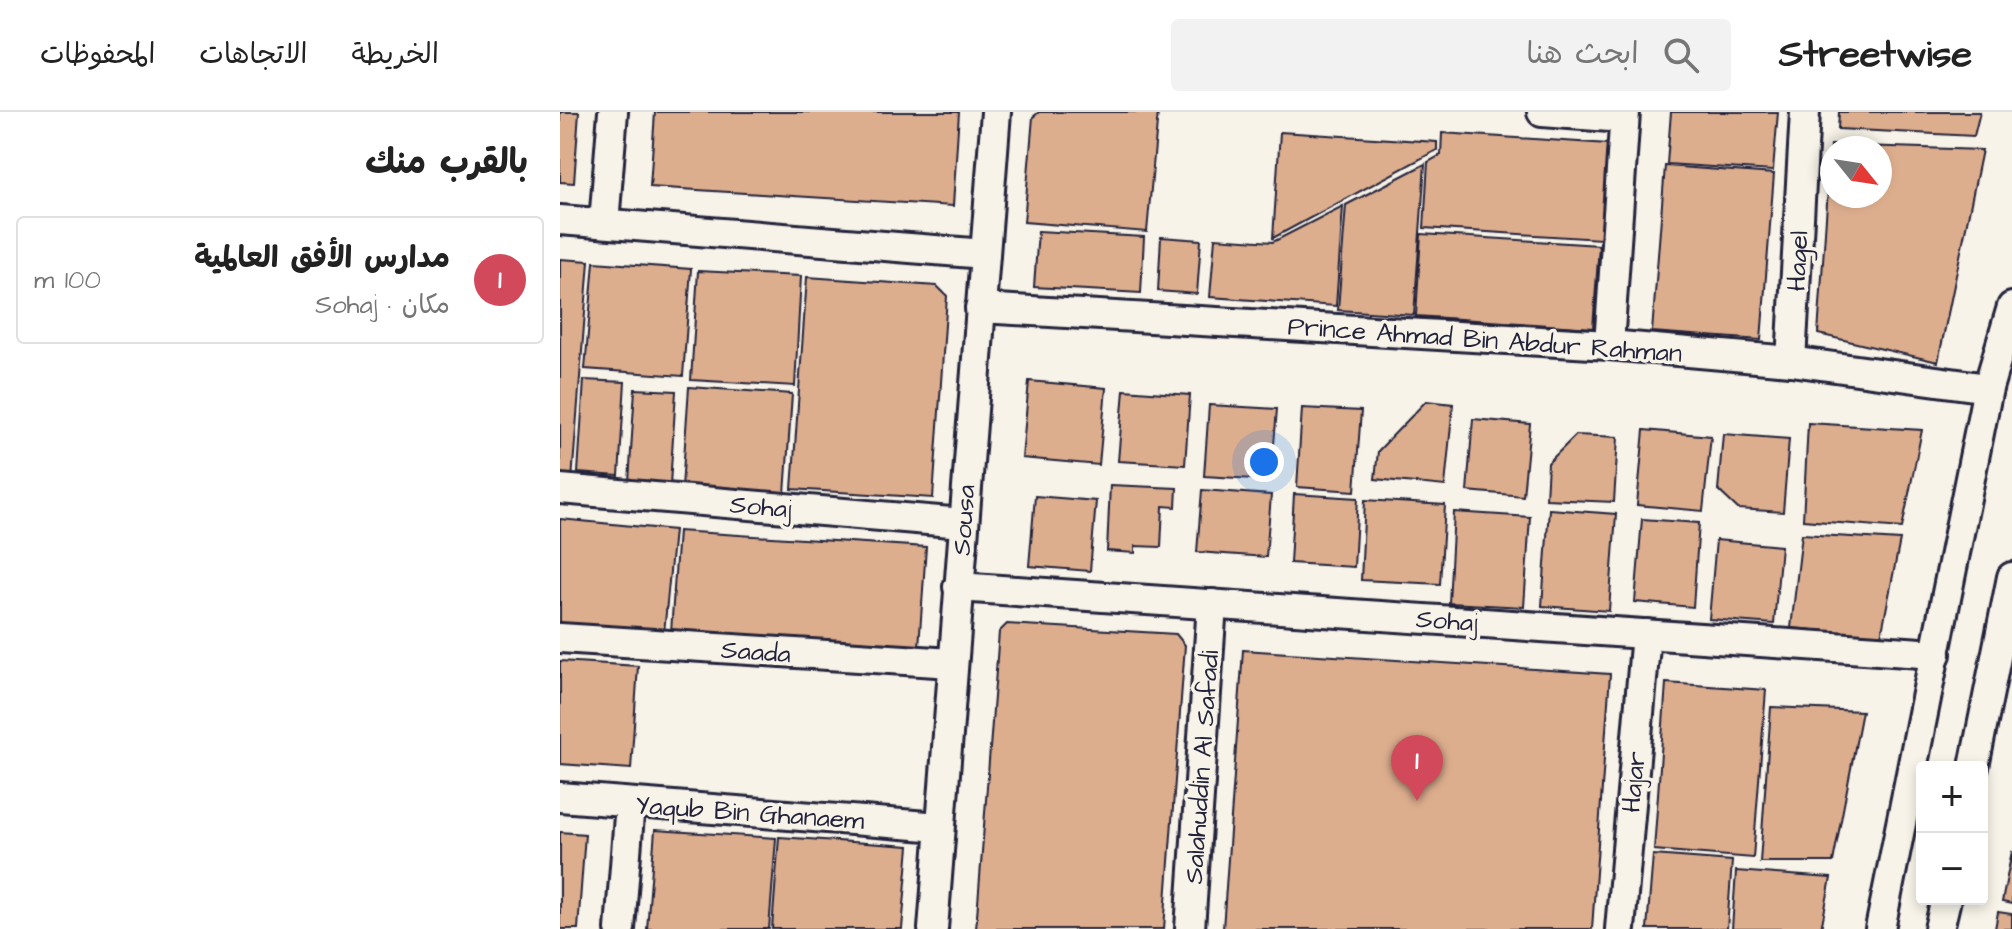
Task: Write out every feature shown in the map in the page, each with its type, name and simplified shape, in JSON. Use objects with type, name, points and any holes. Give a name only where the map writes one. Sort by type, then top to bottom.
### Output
[{"type":"street","points":[[604,223],[613,112]]},
{"type":"street","name":"Sousa","points":[[933,929],[996,112]]},
{"type":"street","points":[[1542,112],[1624,115],[1609,345]]},
{"type":"street","name":"Hagel","points":[[1791,361],[1805,112]]},
{"type":"street","points":[[560,220],[985,254]]},
{"type":"street","points":[[1880,929],[1988,388],[2012,307]]},
{"type":"street","name":"Prince Ahmad Bin Abdur Rahman","points":[[980,308],[1609,345],[1791,361],[1988,388]]},
{"type":"street","name":"Sohaj","points":[[560,489],[963,523]]},
{"type":"street","points":[[1976,761],[2002,687],[2012,577]]},
{"type":"street","name":"Sohaj","points":[[958,587],[1936,654]]},
{"type":"street","name":"Salahuddin Al Safadi","points":[[1190,929],[1212,604]]},
{"type":"street","name":"Hajar","points":[[1620,929],[1646,634]]},
{"type":"street","name":"Saada","points":[[560,638],[952,663]]},
{"type":"street","name":"Yaqub Bin Ghanaem","points":[[560,797],[940,827]]},
{"type":"street","points":[[620,929],[630,803]]},
{"type":"street","points":[[1939,929],[1945,905]]},
{"type":"building","points":[[560,112],[579,112],[574,183],[560,182]]},
{"type":"building","points":[[655,112],[959,112],[953,206],[650,187]]},
{"type":"building","points":[[1039,112],[1158,112],[1147,232],[1024,222],[1033,117]]},
{"type":"building","points":[[1671,112],[1778,112],[1773,171],[1667,164]]},
{"type":"building","points":[[1839,112],[1980,112],[1974,136],[1838,129]]},
{"type":"building","points":[[1280,132],[1437,142],[1437,150],[1273,238]]},
{"type":"building","points":[[1442,133],[1608,144],[1601,239],[1424,228],[1428,162],[1441,155]]},
{"type":"building","points":[[1892,147],[1982,150],[1938,362],[1818,334],[1827,208],[1892,208]]},
{"type":"building","points":[[1425,164],[1414,315],[1338,310],[1346,205]]},
{"type":"building","points":[[1665,166],[1774,174],[1761,340],[1652,332]]},
{"type":"building","points":[[1343,206],[1336,306],[1210,297],[1215,238],[1273,242]]},
{"type":"building","points":[[1038,231],[1144,237],[1141,293],[1034,287]]},
{"type":"building","points":[[1421,234],[1599,245],[1593,328],[1416,316]]},
{"type":"building","points":[[1161,237],[1201,240],[1197,294],[1158,291]]},
{"type":"building","points":[[560,259],[589,261],[572,480],[560,479]]},
{"type":"building","points":[[594,262],[691,269],[683,376],[585,369]]},
{"type":"building","points":[[698,271],[801,276],[795,386],[691,380]]},
{"type":"building","points":[[807,277],[937,286],[947,296],[933,498],[792,489]]},
{"type":"building","points":[[584,380],[625,382],[619,476],[578,473]]},
{"type":"building","points":[[1029,381],[1106,388],[1099,465],[1022,458]]},
{"type":"building","points":[[689,387],[792,394],[785,494],[682,487]]},
{"type":"building","points":[[635,389],[676,391],[670,485],[629,482]]},
{"type":"building","points":[[1124,390],[1190,395],[1185,465],[1118,461]]},
{"type":"building","points":[[1426,401],[1453,404],[1445,486],[1375,479],[1378,451]]},
{"type":"building","points":[[1209,405],[1277,409],[1271,480],[1204,476]]},
{"type":"building","points":[[1302,408],[1361,411],[1355,491],[1297,487]]},
{"type":"building","points":[[1473,419],[1530,424],[1523,496],[1467,491]]},
{"type":"building","points":[[1808,423],[1922,430],[1902,528],[1803,520]]},
{"type":"building","points":[[1644,430],[1711,436],[1703,511],[1637,505]]},
{"type":"building","points":[[1723,434],[1789,439],[1783,512],[1738,509],[1718,490]]},
{"type":"building","points":[[1576,435],[1618,437],[1614,502],[1546,499],[1548,463]]},
{"type":"building","points":[[1110,485],[1177,488],[1176,507],[1163,506],[1161,547],[1135,546],[1135,553],[1107,551]]},
{"type":"building","points":[[1202,490],[1271,495],[1266,557],[1197,552]]},
{"type":"building","points":[[1294,494],[1358,498],[1354,567],[1290,563]]},
{"type":"building","points":[[1035,496],[1096,501],[1090,571],[1029,566]]},
{"type":"building","points":[[1365,500],[1445,505],[1440,584],[1361,580]]},
{"type":"building","points":[[1549,509],[1616,514],[1609,611],[1542,606]]},
{"type":"building","points":[[1454,512],[1530,517],[1524,607],[1449,603]]},
{"type":"building","points":[[560,519],[674,530],[664,633],[560,624]]},
{"type":"building","points":[[1642,519],[1699,523],[1693,607],[1635,602]]},
{"type":"building","points":[[678,531],[926,547],[919,647],[671,632]]},
{"type":"building","points":[[1802,534],[1900,540],[1881,636],[1791,628]]},
{"type":"building","points":[[1716,540],[1781,546],[1774,624],[1709,619]]},
{"type":"building","points":[[1007,624],[1176,634],[1185,645],[1164,929],[976,929],[999,632]]},
{"type":"building","points":[[1243,650],[1610,674],[1592,929],[1223,929]]},
{"type":"building","points":[[560,661],[638,666],[631,769],[560,764]]},
{"type":"building","points":[[1666,683],[1766,690],[1753,858],[1654,850]]},
{"type":"building","points":[[1771,707],[1862,711],[1833,862],[1760,862]]},
{"type":"building","points":[[655,830],[776,838],[769,929],[647,929]]},
{"type":"building","points":[[560,832],[585,834],[578,929],[560,929]]},
{"type":"building","points":[[779,837],[909,846],[902,929],[772,929]]},
{"type":"building","points":[[2012,851],[2012,904],[2002,902]]},
{"type":"building","points":[[1653,855],[1732,861],[1727,929],[1647,929]]},
{"type":"building","points":[[1736,871],[1831,878],[1821,929],[1732,929]]},
{"type":"building","points":[[1998,912],[2012,914],[2012,929],[1995,929]]},
{"type":"place","name":"مدارس الأفق العالمية","points":[[1417,801]]}]
